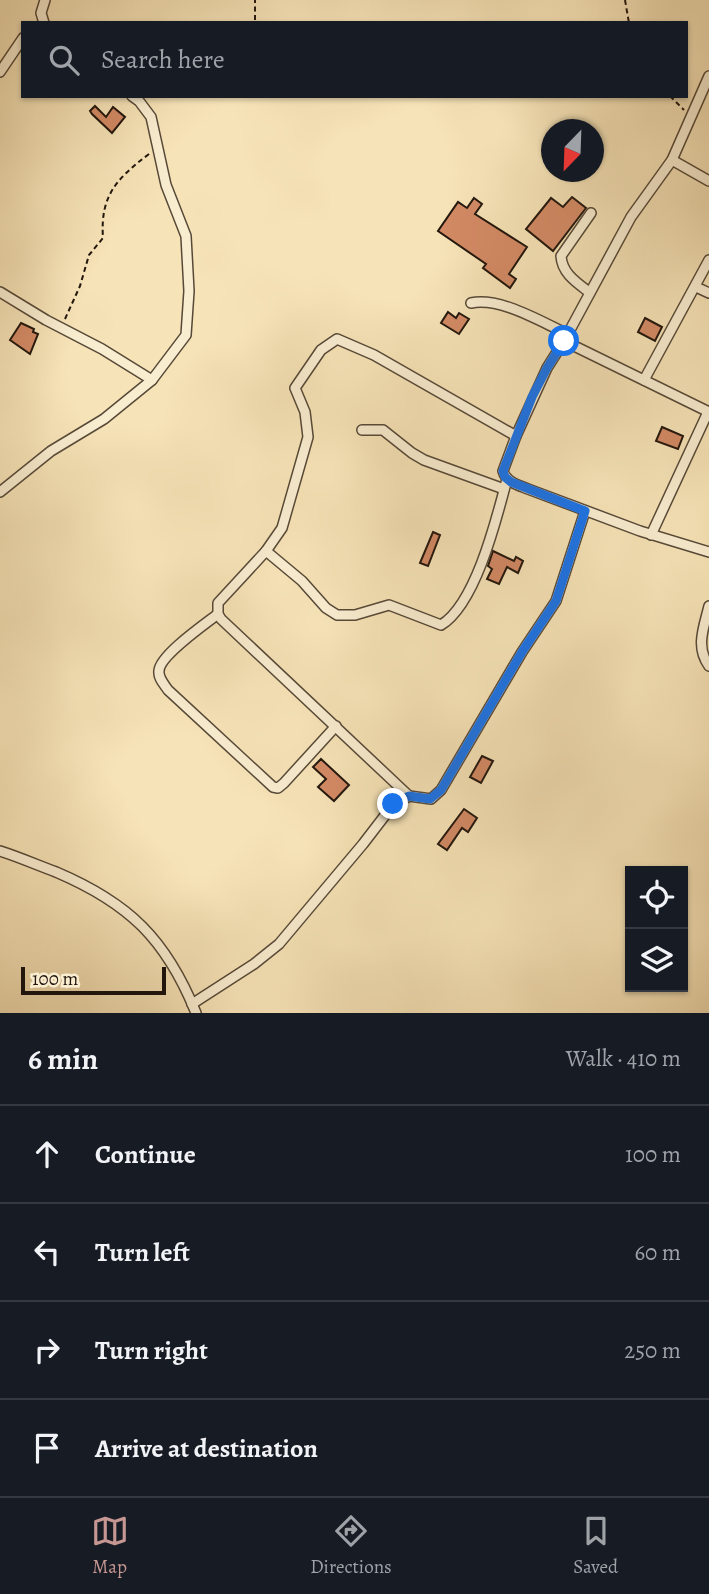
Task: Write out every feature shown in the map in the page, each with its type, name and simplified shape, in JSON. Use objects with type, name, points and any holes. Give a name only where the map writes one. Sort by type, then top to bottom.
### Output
[{"type":"street","points":[[42,18],[45,0]]},
{"type":"street","points":[[0,72],[21,41]]},
{"type":"street","points":[[266,551],[302,581],[326,608],[337,615],[355,615],[390,605],[441,625],[447,620],[471,587],[488,545],[505,489],[507,479],[503,471],[547,368],[631,217],[672,160],[708,82]]},
{"type":"street","points":[[0,492],[51,451],[104,419],[152,380],[186,335],[189,291],[186,236],[166,185],[151,117],[135,98]]},
{"type":"street","points":[[672,160],[709,181]]},
{"type":"street","points":[[589,292],[569,275],[561,256],[592,213]]},
{"type":"street","points":[[644,380],[709,260]]},
{"type":"street","points":[[696,287],[709,293]]},
{"type":"street","points":[[0,292],[152,380]]},
{"type":"street","points":[[471,303],[491,302],[502,306],[708,412],[651,535]]},
{"type":"street","points":[[409,796],[218,614],[217,609],[220,599],[266,551],[282,528],[308,437],[305,412],[295,388],[321,350],[337,339],[374,355],[516,436]]},
{"type":"street","points":[[362,430],[383,430],[424,460],[505,489]]},
{"type":"street","points":[[507,479],[651,535],[709,552]]},
{"type":"street","points":[[0,851],[84,884],[125,909],[153,936],[183,982],[194,1009],[279,944],[393,804],[409,796],[430,799],[445,783],[556,601],[585,511]]},
{"type":"street","points":[[709,606],[700,647],[709,666]]},
{"type":"street","points":[[218,614],[180,644],[161,664],[158,670],[160,679],[168,690],[272,788],[278,788],[284,783],[336,726]]},
{"type":"path","points":[[255,0],[255,20]]},
{"type":"path","points":[[625,0],[629,21]]},
{"type":"path","points":[[672,98],[692,118]]},
{"type":"path","points":[[61,328],[80,286],[89,255],[103,238],[101,228],[107,197],[134,165],[158,147]]},
{"type":"building","points":[[95,106],[106,117],[113,107],[125,117],[112,133],[90,111]]},
{"type":"building","points":[[572,197],[586,208],[553,251],[526,229],[551,198],[563,207]]},
{"type":"building","points":[[474,198],[482,204],[475,214],[527,247],[509,274],[516,279],[510,288],[483,268],[486,264],[438,231],[458,202],[467,208]]},
{"type":"building","points":[[448,312],[456,318],[459,313],[469,319],[459,334],[441,323]]},
{"type":"building","points":[[645,318],[662,327],[655,341],[638,332]]},
{"type":"building","points":[[21,323],[38,334],[30,354],[10,340]]},
{"type":"building","points":[[662,427],[683,436],[678,449],[656,441]]},
{"type":"building","points":[[433,532],[440,535],[428,566],[420,563]]},
{"type":"building","points":[[493,551],[514,561],[516,557],[523,561],[518,573],[507,567],[499,584],[487,579],[492,569],[488,566]]},
{"type":"building","points":[[482,756],[493,761],[481,783],[470,777]]},
{"type":"building","points":[[321,759],[349,785],[334,801],[318,787],[326,779],[313,767]]},
{"type":"building","points":[[464,809],[477,818],[468,832],[462,828],[447,850],[438,844]]},
{"type":"route","points":[[393,804],[409,796],[430,799],[441,790],[522,652],[556,601],[562,585],[585,511],[511,482],[503,471],[532,397],[564,341]]}]
